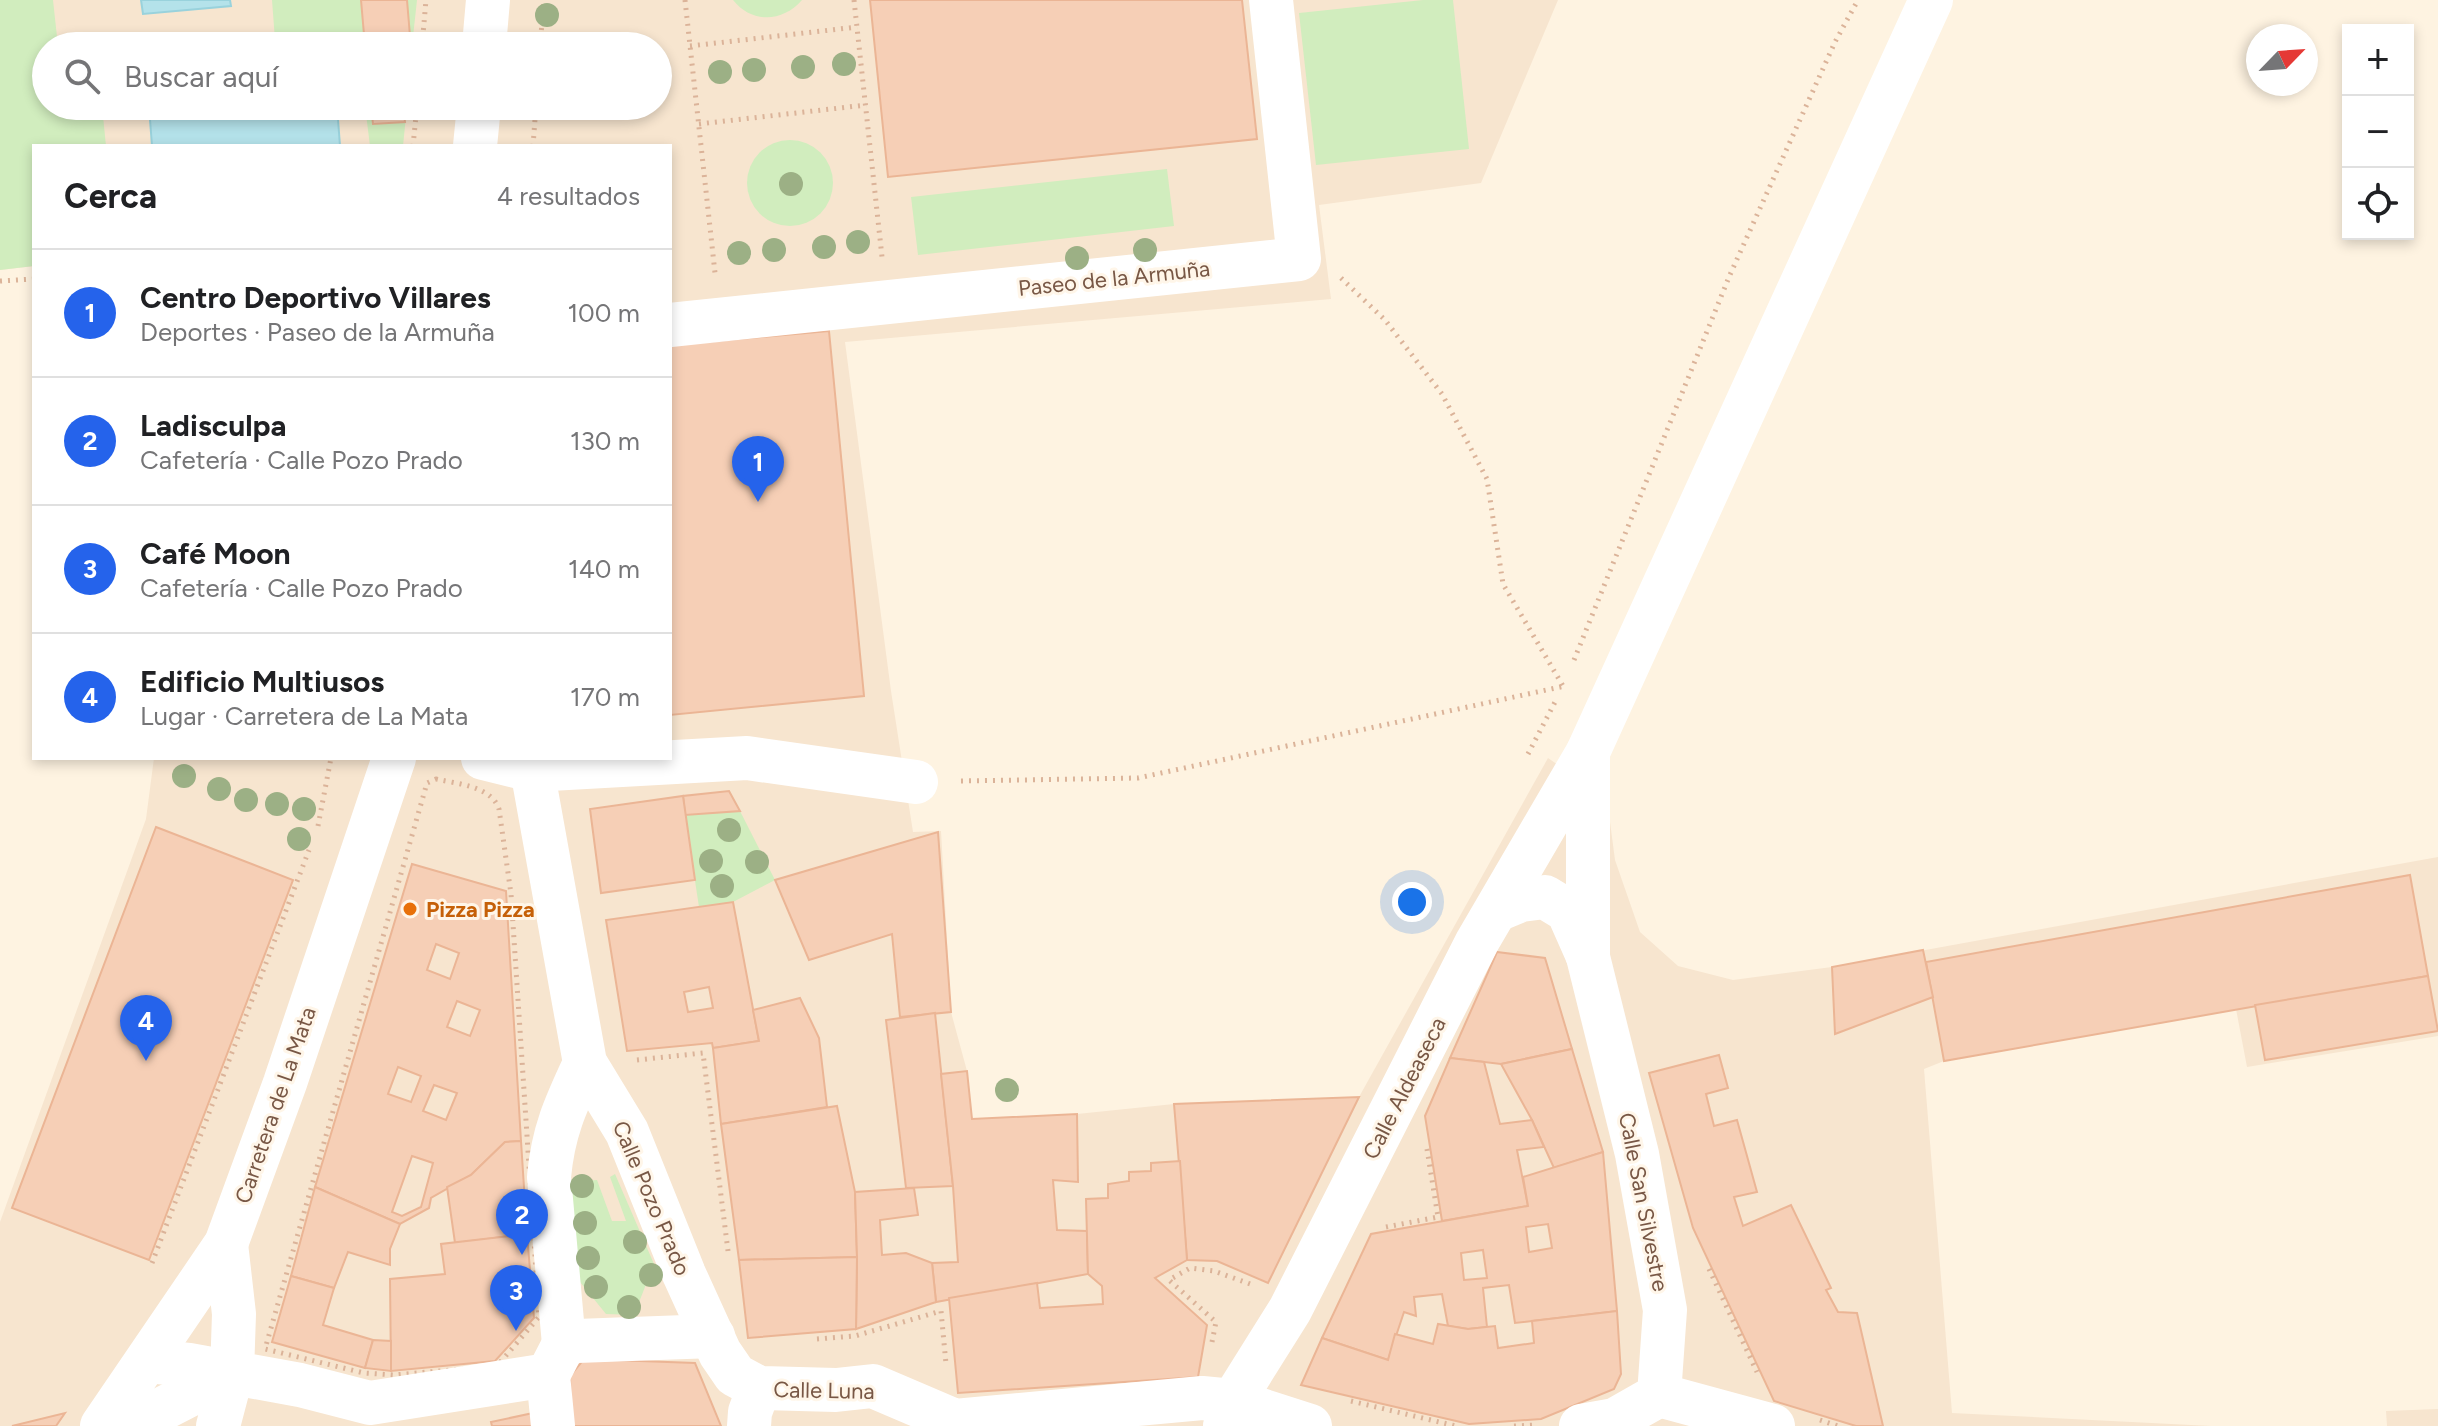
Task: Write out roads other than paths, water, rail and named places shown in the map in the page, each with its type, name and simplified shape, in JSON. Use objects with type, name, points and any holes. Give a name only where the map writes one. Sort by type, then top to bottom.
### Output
[{"type":"street","points":[[485,32],[488,0]]},
{"type":"street","name":"Paseo de la Armuña","points":[[672,325],[1299,259],[1271,0]]},
{"type":"street","name":"Calle Aldeaseca","points":[[1229,1414],[1290,1310],[1470,956],[1588,752],[1931,0]]},
{"type":"street","points":[[475,144],[478,120]]},
{"type":"street","name":"Calle San Silvestre","points":[[1588,752],[1588,957]]},
{"type":"street","points":[[499,760],[531,764],[747,758],[916,782]]},
{"type":"street","name":"Carretera de La Mata","points":[[102,1426],[226,1244],[285,1083],[393,760]]},
{"type":"street","name":"Calle Pozo Prado","points":[[531,764],[585,1063],[627,1132],[684,1274],[720,1353],[754,1407]]},
{"type":"street","name":"Calle San Silvestre","points":[[1497,910],[1521,900],[1545,897],[1568,911],[1588,957],[1637,1154],[1665,1310],[1659,1395]]},
{"type":"street","points":[[553,1426],[550,1345],[551,1150],[559,1121],[585,1063]]},
{"type":"street","points":[[218,1426],[232,1373],[234,1314],[226,1244]]},
{"type":"street","points":[[166,1417],[148,1361],[300,1385],[367,1414],[550,1345],[577,1341],[713,1336]]},
{"type":"street","points":[[120,1426],[166,1417],[232,1373]]},
{"type":"street","name":"Calle Luna","points":[[754,1407],[836,1390],[873,1386],[955,1421],[1202,1398],[1229,1414],[1324,1412]]},
{"type":"street","points":[[1588,1424],[1659,1395],[1793,1422]]},
{"type":"water","points":[[141,0],[230,0],[231,6],[143,14]]},
{"type":"water","points":[[150,120],[338,120],[340,144],[152,144]]},
{"type":"place","name":"Centro Deportivo Villares","points":[[758,502]]},
{"type":"place","name":"Pizza Pizza","points":[[410,909]]},
{"type":"place","name":"Edificio Multiusos","points":[[146,1061]]},
{"type":"place","name":"Ladisculpa","points":[[522,1255]]},
{"type":"place","name":"Café Moon","points":[[516,1331]]}]
